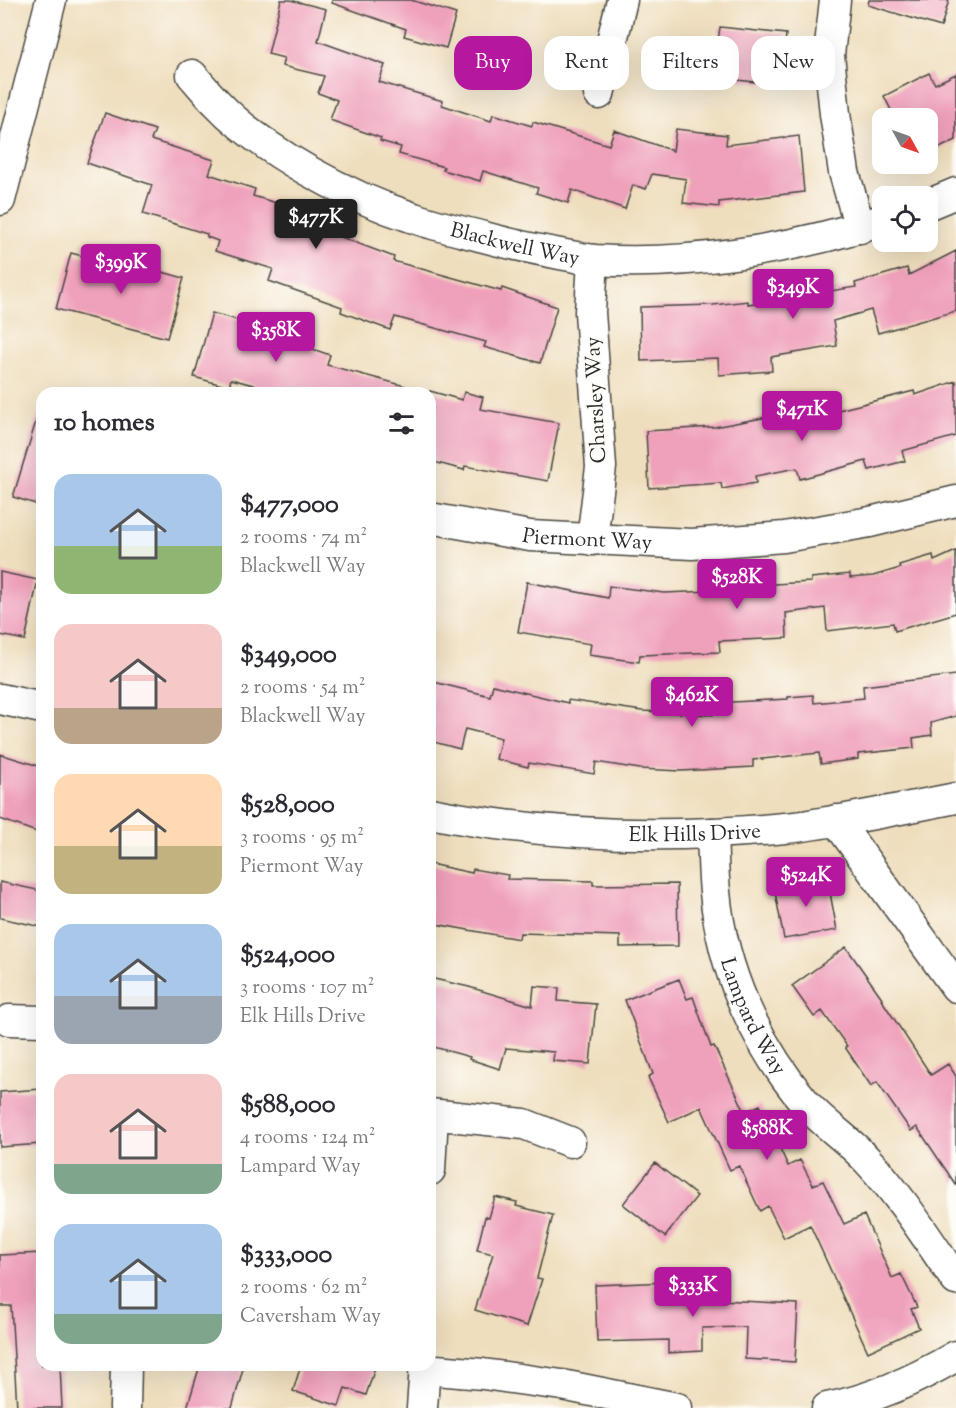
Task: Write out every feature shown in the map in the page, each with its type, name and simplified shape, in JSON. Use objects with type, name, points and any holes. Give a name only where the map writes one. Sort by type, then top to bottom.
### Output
[{"type":"street","points":[[0,200],[51,0]]},
{"type":"street","points":[[599,94],[622,0]]},
{"type":"street","points":[[835,0],[829,55],[844,172],[871,224]]},
{"type":"street","name":"Blackwell Way","points":[[192,75],[216,103],[240,125],[293,162],[351,193],[414,218],[512,244],[593,260],[646,261],[717,256],[793,243],[871,224]]},
{"type":"street","points":[[938,200],[956,193]]},
{"type":"street","name":"Charsley Way","points":[[592,540],[601,467],[590,312],[593,260]]},
{"type":"street","name":"Piermont Way","points":[[436,520],[530,536],[692,544],[784,537],[870,522],[956,501]]},
{"type":"street","points":[[0,699],[36,707]]},
{"type":"street","name":"Elk Hills Drive","points":[[436,814],[526,827],[582,831],[712,833],[787,828],[877,815],[956,798]]},
{"type":"street","points":[[836,820],[956,987]]},
{"type":"street","name":"Lampard Way","points":[[712,833],[715,892],[723,944],[755,1030],[774,1061],[808,1106],[867,1160],[904,1205],[956,1281]]},
{"type":"street","points":[[9,1020],[36,1021]]},
{"type":"street","points":[[436,1114],[524,1124],[570,1142]]},
{"type":"street","points":[[827,1408],[881,1393],[924,1375],[956,1356]]},
{"type":"street","points":[[436,1368],[562,1385],[676,1408]]},
{"type":"street","points":[[124,1408],[126,1371]]},
{"type":"street","points":[[422,1408],[424,1371]]},
{"type":"building","points":[[281,0],[326,9],[318,41],[385,65],[379,82],[443,101],[442,105],[491,121],[493,114],[532,126],[533,122],[609,145],[614,130],[673,151],[676,129],[727,135],[726,145],[799,136],[804,192],[719,202],[719,207],[683,203],[686,179],[652,174],[646,189],[633,185],[625,209],[572,190],[568,203],[536,193],[538,188],[483,171],[480,181],[443,170],[444,167],[399,154],[401,147],[380,141],[381,138],[330,120],[337,100],[318,93],[324,76],[282,66],[284,58],[268,54]]},
{"type":"building","points":[[332,0],[411,0],[456,14],[446,48],[404,36],[406,29],[332,3]]},
{"type":"building","points":[[869,0],[949,0],[941,27],[868,5]]},
{"type":"building","points":[[720,27],[786,34],[786,36],[751,36],[751,82],[739,80],[739,36],[719,36]]},
{"type":"building","points":[[929,73],[935,84],[956,74],[956,140],[938,149],[938,108],[890,108],[884,96]]},
{"type":"building","points":[[105,113],[155,130],[151,140],[214,160],[209,174],[255,189],[253,196],[283,205],[280,214],[394,257],[393,261],[501,291],[502,288],[557,307],[540,363],[484,347],[486,342],[395,317],[390,330],[341,312],[342,307],[269,281],[273,269],[215,251],[218,241],[207,237],[207,234],[143,214],[152,185],[87,163]]},
{"type":"building","points":[[956,251],[956,311],[878,333],[871,310],[833,321],[837,346],[771,357],[772,371],[719,375],[718,358],[641,361],[640,307],[713,305],[748,301],[748,304],[856,287],[855,283],[907,268],[909,275]]},
{"type":"building","points":[[71,253],[136,270],[137,265],[184,278],[167,338],[56,309]]},
{"type":"building","points":[[212,313],[267,328],[266,333],[330,355],[327,365],[409,387],[261,387],[231,379],[229,387],[194,377]]},
{"type":"building","points":[[956,381],[956,436],[902,451],[905,461],[869,470],[866,461],[800,479],[797,468],[755,476],[756,483],[722,489],[721,483],[649,488],[646,431],[714,427],[773,416],[775,426],[914,391],[915,395]]},
{"type":"building","points":[[464,392],[483,397],[480,409],[559,423],[548,481],[465,466],[464,470],[436,463],[436,393],[462,400]]},
{"type":"building","points":[[36,421],[36,504],[13,497]]},
{"type":"building","points":[[956,551],[956,613],[895,631],[893,623],[827,631],[825,608],[786,613],[787,638],[719,641],[720,652],[640,655],[639,662],[589,655],[591,644],[518,632],[527,582],[608,598],[609,586],[664,593],[735,590],[735,586],[811,582],[811,578],[850,574],[850,578],[873,576],[933,555],[934,561]]},
{"type":"building","points":[[0,572],[36,580],[25,640],[0,635]]},
{"type":"building","points":[[956,675],[956,716],[931,723],[932,735],[913,738],[914,748],[858,754],[858,759],[821,764],[819,753],[753,760],[753,767],[681,771],[640,769],[596,762],[594,774],[529,763],[528,767],[496,759],[501,738],[465,729],[460,749],[436,743],[436,682],[490,696],[493,685],[568,703],[568,700],[642,711],[713,715],[713,703],[788,699],[788,697],[813,695],[814,703],[864,698],[863,686]]},
{"type":"building","points":[[0,754],[36,765],[36,832],[0,819]]},
{"type":"building","points":[[436,865],[472,873],[473,869],[508,875],[507,879],[593,881],[593,885],[677,884],[678,946],[620,947],[620,936],[520,933],[519,939],[436,924]]},
{"type":"building","points":[[827,877],[837,930],[784,939],[774,887]]},
{"type":"building","points":[[0,882],[36,890],[36,926],[0,918]]},
{"type":"building","points":[[846,947],[931,1075],[948,1064],[956,1076],[956,1185],[917,1127],[911,1131],[877,1082],[871,1086],[822,1011],[814,1017],[792,986]]},
{"type":"building","points":[[436,979],[532,1006],[534,986],[559,988],[558,1001],[596,1004],[590,1064],[553,1061],[554,1052],[506,1048],[500,1069],[469,1059],[470,1057],[436,1048]]},
{"type":"building","points":[[679,979],[687,999],[693,997],[711,1047],[714,1046],[745,1112],[760,1105],[788,1166],[800,1160],[813,1185],[823,1181],[844,1224],[864,1215],[892,1278],[901,1274],[917,1307],[911,1309],[919,1328],[868,1352],[810,1225],[784,1238],[768,1206],[760,1211],[739,1166],[730,1170],[701,1107],[669,1122],[648,1077],[653,1074],[625,1000]]},
{"type":"building","points":[[36,1089],[36,1144],[0,1147],[0,1092]]},
{"type":"building","points":[[655,1163],[697,1196],[665,1237],[623,1204]]},
{"type":"building","points":[[495,1197],[517,1202],[516,1206],[553,1215],[537,1278],[542,1279],[527,1326],[475,1310],[493,1254],[477,1250],[485,1217],[489,1218]]},
{"type":"building","points":[[36,1253],[36,1371],[60,1371],[62,1408],[17,1408],[11,1306],[0,1306],[0,1255]]},
{"type":"building","points":[[719,1280],[720,1300],[798,1304],[795,1362],[745,1359],[746,1327],[702,1328],[702,1351],[668,1353],[668,1340],[597,1342],[595,1285]]},
{"type":"building","points":[[198,1371],[242,1371],[232,1408],[187,1408]]},
{"type":"building","points":[[299,1371],[374,1371],[366,1395],[345,1388],[339,1406],[293,1391]]}]
